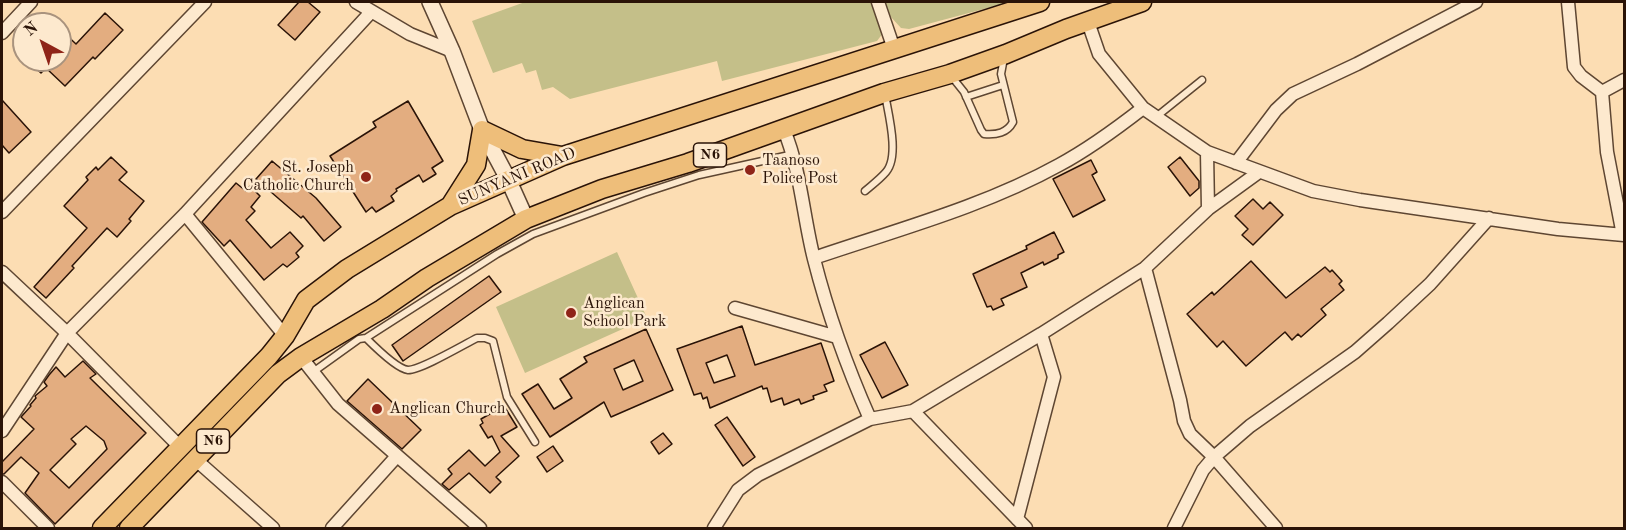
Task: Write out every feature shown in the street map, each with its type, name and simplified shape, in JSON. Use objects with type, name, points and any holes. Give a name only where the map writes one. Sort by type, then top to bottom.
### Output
[{"type":"main road","name":"SUNYANI ROAD","points":[[129,528],[285,336],[306,300],[347,269],[450,206],[562,156],[1040,2]]},
{"type":"main road","name":"N6","points":[[301,357],[526,219],[602,189],[688,163],[884,93],[950,74],[1142,2]]},
{"type":"main road","points":[[450,206],[476,165],[482,130],[522,149],[562,156]]},
{"type":"main road","name":"SUNYANI ROAD","points":[[102,528],[278,374],[301,357]]},
{"type":"street","points":[[2,33],[31,2]]},
{"type":"street","points":[[2,212],[205,2]]},
{"type":"street","points":[[356,2],[410,33],[452,51]]},
{"type":"street","points":[[430,2],[452,51],[482,130],[526,219]]},
{"type":"street","points":[[878,2],[894,49]]},
{"type":"street","points":[[1236,163],[1276,110],[1293,94],[1357,64],[1476,2]]},
{"type":"street","points":[[1088,22],[1100,54],[1143,108],[1207,152],[1322,193],[1558,229],[1624,235],[1607,152],[1602,92],[1581,76],[1574,67],[1568,2]]},
{"type":"street","points":[[2,431],[67,333],[185,214],[371,12]]},
{"type":"street","points":[[1602,92],[1624,80]]},
{"type":"street","points":[[814,258],[1006,190],[1059,165],[1111,133],[1143,108]]},
{"type":"street","points":[[784,130],[794,154],[814,258],[837,337],[848,371],[870,419]]},
{"type":"street","points":[[1207,152],[1208,209]]},
{"type":"street","points":[[714,528],[738,490],[758,475],[870,419],[913,411],[1041,334],[1145,268],[1208,209],[1259,172]]},
{"type":"street","points":[[185,214],[285,336]]},
{"type":"street","points":[[1174,528],[1203,470],[1214,456],[1250,426],[1355,352],[1430,285],[1489,219]]},
{"type":"street","points":[[1145,268],[1184,421],[1190,434],[1214,456],[1276,528]]},
{"type":"street","points":[[2,272],[67,333],[188,454],[273,528]]},
{"type":"street","points":[[735,308],[837,337]]},
{"type":"street","points":[[1021,524],[1054,377],[1041,334]]},
{"type":"street","points":[[301,357],[338,404],[480,528]]},
{"type":"street","points":[[913,411],[1021,524]]},
{"type":"street","points":[[332,528],[397,456]]},
{"type":"street","points":[[2,482],[48,528]]},
{"type":"lane","points":[[950,74],[966,97],[984,134],[1002,133],[1010,128],[1013,122],[1012,111],[1003,85],[1001,66],[1006,54]]},
{"type":"lane","points":[[1155,117],[1202,80]]},
{"type":"lane","points":[[966,97],[1003,85]]},
{"type":"lane","points":[[865,191],[888,170],[892,134],[884,93]]},
{"type":"lane","points":[[312,372],[359,339],[366,338],[497,254],[533,234],[699,175],[794,154]]},
{"type":"lane","points":[[366,338],[398,366],[408,370],[477,338],[493,341],[507,397],[535,442]]},
{"type":"shaded area","points":[[525,2],[872,2],[883,33],[877,41],[722,81],[717,61],[570,99],[553,87],[542,90],[536,70],[526,73],[522,63],[493,73],[472,21]]},
{"type":"shaded area","points":[[885,2],[1010,2],[909,29],[901,28],[890,16]]},
{"type":"shaded area","name":"Anglican School Park","points":[[617,252],[647,318],[525,373],[496,307]]},
{"type":"building","points":[[299,2],[308,2],[320,12],[295,40],[278,25]]},
{"type":"building","points":[[105,13],[123,30],[65,86],[50,72],[72,72],[72,40],[76,44]]},
{"type":"building","points":[[2,100],[31,132],[9,153],[2,145]]},
{"type":"building","points":[[408,101],[443,161],[432,168],[436,174],[423,182],[419,175],[396,189],[397,191],[391,196],[394,201],[376,212],[372,207],[366,212],[330,156],[376,127],[373,122]]},
{"type":"building","points":[[111,157],[127,172],[119,180],[144,201],[117,237],[107,228],[46,298],[34,287],[87,228],[64,206],[88,180],[86,177],[96,167],[98,170]]},
{"type":"building","points":[[1180,157],[1199,181],[1199,188],[1190,196],[1168,167]]},
{"type":"building","points":[[1091,160],[1097,172],[1092,175],[1105,200],[1073,217],[1053,179]]},
{"type":"building","points":[[272,161],[316,198],[341,227],[324,241],[303,216],[301,218],[256,179]]},
{"type":"building","points":[[236,183],[246,191],[250,186],[260,196],[251,207],[255,211],[246,220],[271,248],[290,232],[303,246],[296,253],[299,257],[287,267],[283,264],[264,280],[230,240],[224,246],[202,222]]},
{"type":"building","points":[[1253,199],[1263,209],[1270,202],[1283,215],[1253,245],[1242,235],[1248,229],[1235,216]]},
{"type":"building","points":[[1054,232],[1064,252],[1044,265],[1043,262],[1021,273],[1027,287],[1001,299],[1004,305],[993,310],[991,306],[987,307],[973,274],[1027,249],[1026,246]]},
{"type":"building","points":[[1251,261],[1286,298],[1325,267],[1330,272],[1332,270],[1342,281],[1339,284],[1344,290],[1321,309],[1326,315],[1301,337],[1298,334],[1292,340],[1285,332],[1246,366],[1223,341],[1217,347],[1187,314],[1212,292],[1214,295]]},
{"type":"building","points":[[489,276],[501,292],[403,361],[392,345]]},
{"type":"building","points":[[742,326],[755,365],[821,343],[834,381],[824,385],[827,391],[801,404],[799,399],[784,405],[782,398],[771,402],[767,388],[763,389],[762,386],[710,408],[707,397],[703,399],[701,393],[694,395],[677,349]],"holes":[[[727,355],[735,376],[714,383],[706,363]]]},
{"type":"building","points":[[646,329],[673,390],[611,417],[604,402],[550,437],[522,394],[538,384],[554,409],[572,398],[560,379],[587,362],[584,357]],"holes":[[[634,360],[643,381],[623,390],[614,369]]]},
{"type":"building","points":[[885,342],[908,385],[882,398],[860,355]]},
{"type":"building","points":[[83,361],[96,374],[90,378],[146,433],[55,524],[25,493],[39,473],[21,457],[2,474],[2,462],[34,429],[21,417],[31,406],[35,396],[47,386],[44,382],[49,375],[56,367],[65,377]],"holes":[[[86,426],[104,441],[107,449],[69,488],[50,470],[76,444],[71,439]]]},
{"type":"building","name":"Anglican Church","points":[[368,379],[421,430],[402,449],[347,401]]},
{"type":"building","points":[[504,406],[517,427],[501,436],[519,456],[496,477],[501,482],[490,493],[469,473],[449,490],[442,484],[452,474],[448,469],[469,450],[485,466],[500,452],[492,436],[488,438],[480,425],[483,423],[481,419]]},
{"type":"building","points":[[727,417],[755,457],[743,466],[715,425]]},
{"type":"building","points":[[663,433],[672,444],[659,454],[651,442]]},
{"type":"building","points":[[553,446],[563,461],[547,472],[537,457]]},
{"type":"place","name":"Taanoso Police Post","points":[[750,170]]},
{"type":"place","name":"St. Joseph Catholic Church","points":[[366,177]]},
{"type":"place","name":"Anglican School Park","points":[[571,313]]},
{"type":"place","name":"Anglican Church","points":[[377,409]]}]
